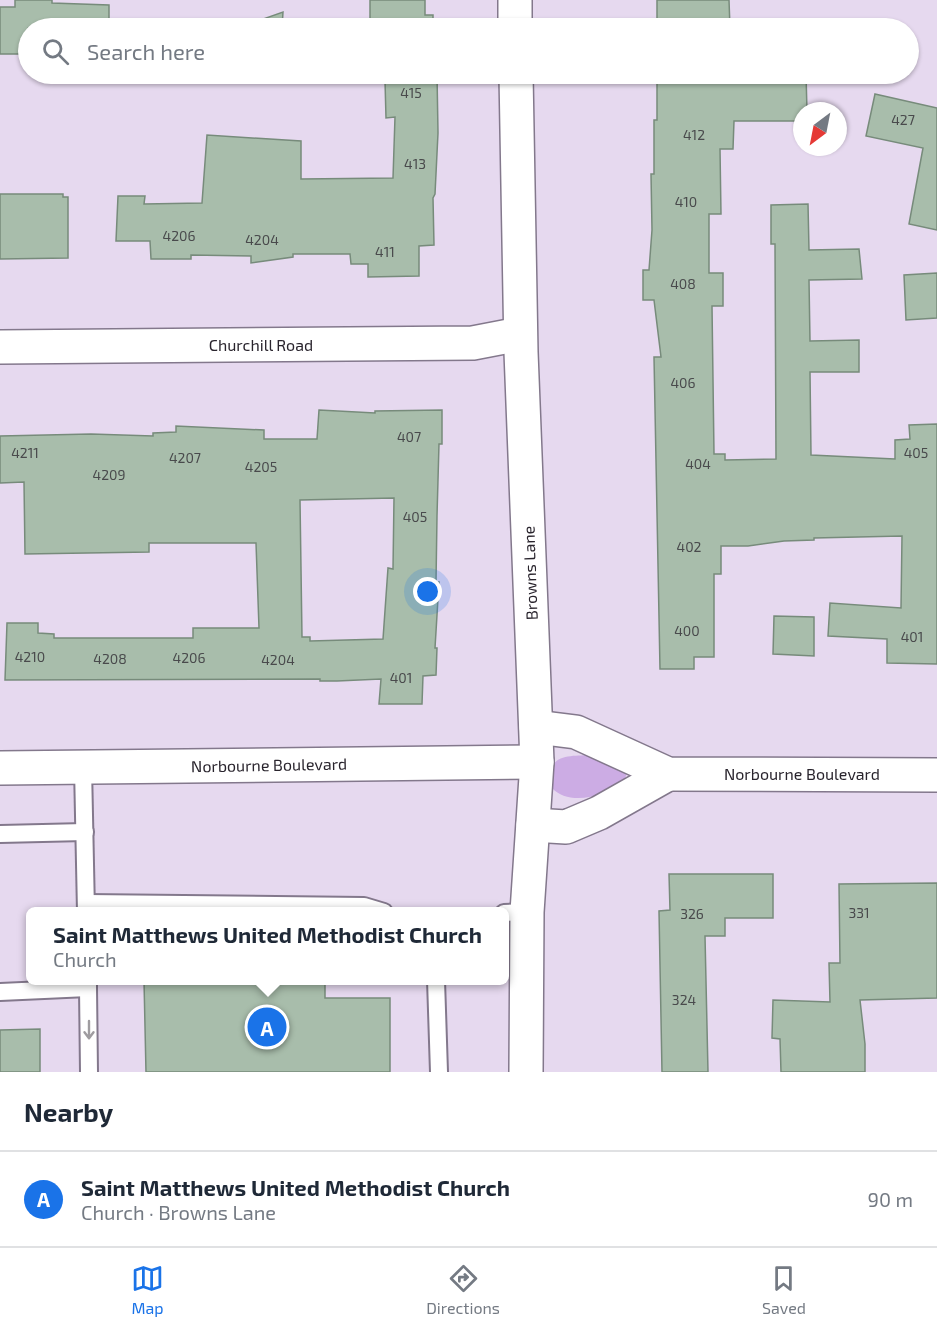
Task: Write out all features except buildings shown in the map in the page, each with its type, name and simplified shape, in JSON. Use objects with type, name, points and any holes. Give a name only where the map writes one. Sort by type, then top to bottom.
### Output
[{"type":"street","points":[[515,0],[516,18]]},
{"type":"street","name":"Browns Lane","points":[[516,84],[520,334],[537,762],[533,825],[515,912],[526,1072]]},
{"type":"street","name":"Churchill Road","points":[[0,346],[473,343],[520,334]]},
{"type":"street","name":"Norbourne Boulevard","points":[[536,727],[576,732],[668,774],[937,775]]},
{"type":"street","name":"Norbourne Boulevard","points":[[0,768],[537,762]]},
{"type":"street","name":"Norbourne Boulevard","points":[[533,825],[566,827],[599,813],[668,774]]},
{"type":"lane","points":[[83,767],[86,907],[367,907]]},
{"type":"lane","points":[[0,834],[85,832]]},
{"type":"lane","points":[[0,992],[77,985]]},
{"type":"lane","points":[[88,985],[89,1072]]},
{"type":"lane","points":[[436,985],[439,1072]]},
{"type":"shaded area","points":[[590,755],[627,773],[624,781],[598,795],[578,798],[559,794],[552,788],[552,769],[557,761],[570,756]]},
{"type":"place","name":"Saint Matthews United Methodist Church","points":[[267,1027]]}]
